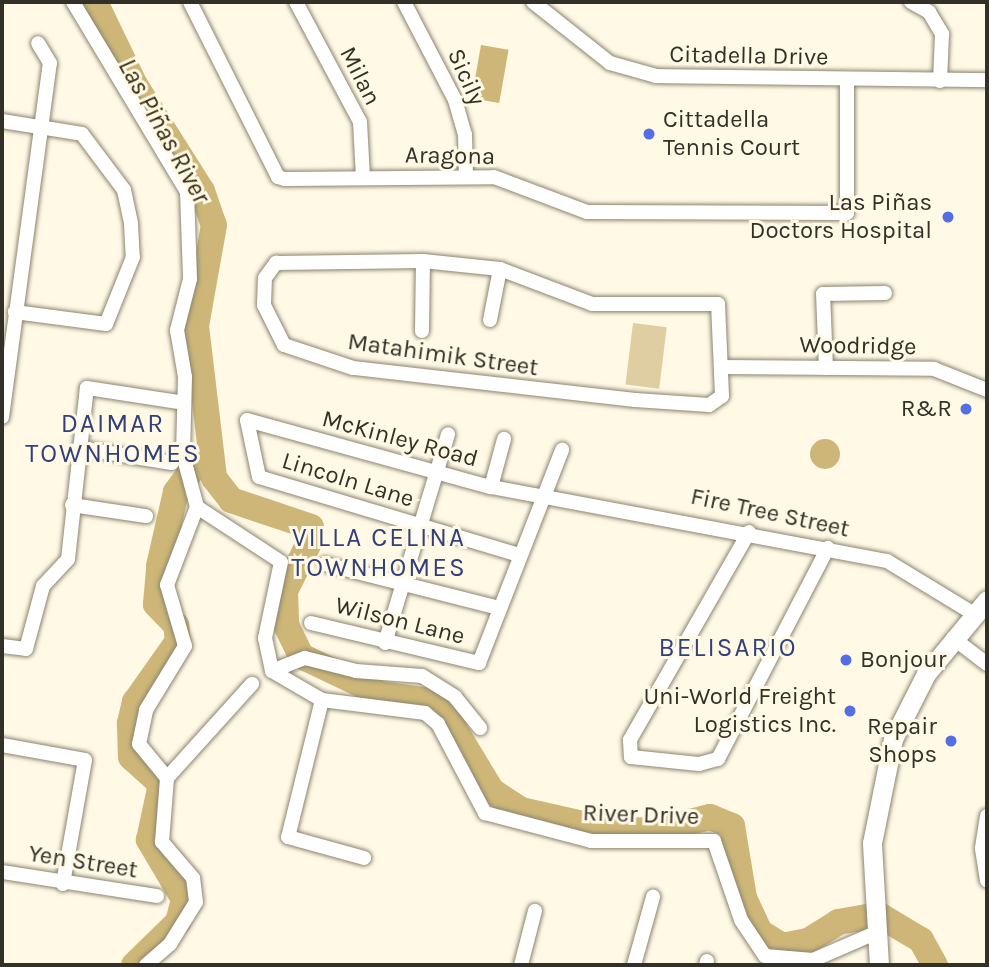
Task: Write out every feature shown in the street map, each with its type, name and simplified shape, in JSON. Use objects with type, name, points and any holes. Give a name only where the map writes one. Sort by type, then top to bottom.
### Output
[{"type":"main road","points":[[879,965],[872,931],[870,897],[877,805],[893,739],[906,705],[953,638],[981,607]]},
{"type":"street","points":[[73,2],[187,192],[190,279],[177,330],[185,377],[177,459],[196,503],[281,562],[265,638],[276,669],[306,658],[356,671],[422,676],[455,697],[480,728]]},
{"type":"street","name":"Aragona","points":[[190,2],[278,177],[466,177],[513,180],[587,212],[847,213],[847,81]]},
{"type":"street","name":"Milan","points":[[296,2],[360,122],[363,178]]},
{"type":"street","name":"Sicily","points":[[404,2],[455,100],[466,134],[466,177]]},
{"type":"street","name":"Citadella Drive","points":[[533,2],[610,63],[656,76],[847,81],[987,80]]},
{"type":"street","points":[[911,2],[929,12],[942,34],[940,81]]},
{"type":"street","points":[[2,417],[38,126],[50,62],[38,43]]},
{"type":"street","points":[[2,121],[82,134],[124,190],[133,257],[106,324],[15,312]]},
{"type":"street","points":[[422,331],[423,261]]},
{"type":"street","name":"Matahimik Street","points":[[423,261],[500,269],[592,304],[718,304],[723,368],[722,396],[709,405],[403,377],[296,351],[284,345],[264,305],[265,278],[276,263],[423,261]]},
{"type":"street","points":[[490,320],[500,269]]},
{"type":"street","points":[[826,368],[823,294],[885,293]]},
{"type":"street","name":"Woodridge","points":[[723,368],[933,369],[987,390]]},
{"type":"street","points":[[2,646],[26,649],[43,586],[68,559],[87,388],[178,402]]},
{"type":"street","name":"McKinley Road","points":[[247,420],[491,487],[542,496]]},
{"type":"street","name":"Lincoln Lane","points":[[247,420],[259,477],[519,555]]},
{"type":"street","points":[[385,643],[425,527],[448,434]]},
{"type":"street","points":[[491,487],[504,439]]},
{"type":"street","points":[[79,448],[177,459]]},
{"type":"street","points":[[325,564],[499,608],[562,450]]},
{"type":"street","name":"Fire Tree Street","points":[[542,496],[749,532],[901,566],[981,607]]},
{"type":"street","points":[[167,778],[142,754],[141,731],[185,646],[167,585],[196,503]]},
{"type":"street","points":[[72,505],[146,516]]},
{"type":"street","points":[[749,532],[627,751],[638,759],[718,759],[828,548]]},
{"type":"street","name":"Wilson Lane","points":[[311,623],[385,643],[478,663],[499,608]]},
{"type":"street","points":[[953,638],[987,664]]},
{"type":"street","name":"River Drive","points":[[276,669],[322,700],[425,712],[438,724],[485,813],[591,841],[720,845],[741,920],[765,956],[813,960],[872,931]]},
{"type":"street","points":[[146,965],[181,930],[196,902],[193,878],[161,834],[167,778],[252,684]]},
{"type":"street","points":[[322,700],[288,837],[364,858]]},
{"type":"street","points":[[2,745],[77,756],[87,766],[63,884]]},
{"type":"street","points":[[987,816],[982,849],[987,881]]},
{"type":"street","name":"Yen Street","points":[[2,872],[63,884],[158,896]]},
{"type":"street","points":[[634,965],[653,897]]},
{"type":"street","points":[[521,965],[535,911]]},
{"type":"shaded area","points":[[481,45],[509,50],[499,103],[472,98]]},
{"type":"shaded area","points":[[633,323],[667,327],[659,389],[625,385]]},
{"type":"shaded area","points":[[825,439],[836,443],[840,454],[836,465],[825,469],[814,465],[810,454],[814,443]]},
{"type":"waterway","name":"Las Piñas River","points":[[95,2],[135,85],[202,191],[214,225],[196,326],[214,478],[231,500],[311,527],[311,539],[285,591],[286,625],[301,656],[381,694],[438,702],[492,791],[521,810],[605,829],[654,831],[710,817],[732,826],[744,898],[760,932],[782,946],[808,941],[838,922],[879,915],[921,940],[935,965]]},
{"type":"waterway","points":[[134,965],[178,922],[184,899],[149,840],[161,784],[131,757],[130,723],[135,702],[178,641],[176,625],[156,604],[159,566],[176,492],[203,455]]},
{"type":"place","name":"Cittadella Tennis Court","points":[[649,134]]},
{"type":"place","name":"Las Piñas Doctors Hospital","points":[[948,217]]},
{"type":"place","name":"R&R","points":[[966,409]]},
{"type":"place","name":"Bonjour","points":[[846,660]]},
{"type":"place","name":"Uni-World Freight Logistics Inc.","points":[[850,711]]},
{"type":"place","name":"Repair Shops","points":[[951,741]]},
{"type":"district","name":"DAIMAR TOWNHOMES","points":[[113,439]]},
{"type":"district","name":"VILLA CELINA TOWNHOMES","points":[[379,553]]},
{"type":"district","name":"BELISARIO","points":[[728,648]]}]
